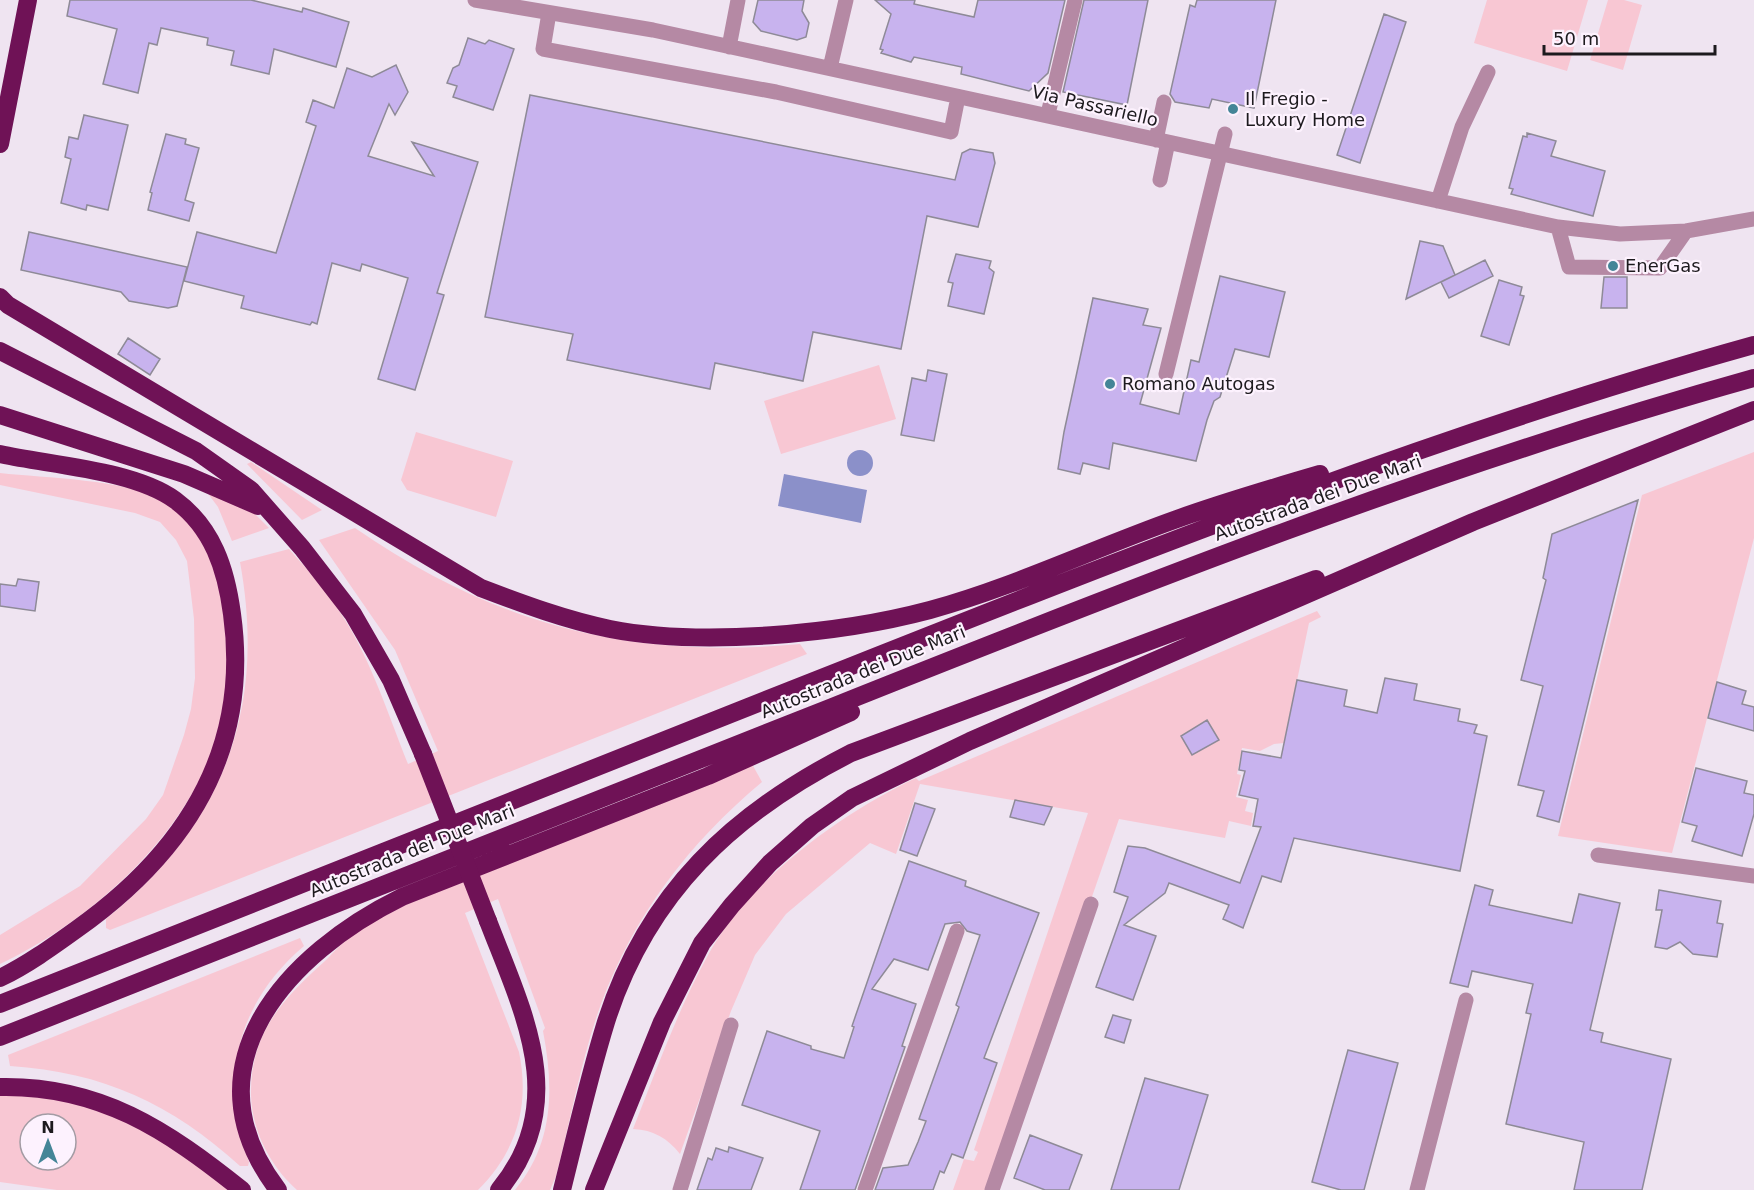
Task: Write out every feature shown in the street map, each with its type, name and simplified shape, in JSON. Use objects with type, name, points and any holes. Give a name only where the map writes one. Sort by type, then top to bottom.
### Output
[{"type":"highway","points":[[0,144],[28,0]]},
{"type":"highway","points":[[3,300],[481,588],[570,619],[612,629],[658,634],[781,634],[880,621],[929,610],[1188,515],[1409,446],[1529,414]]},
{"type":"highway","name":"Autostrada dei Due Mari","points":[[0,1004],[1184,535],[1411,453],[1754,345]]},
{"type":"highway","points":[[0,351],[196,451],[251,490],[309,556],[353,614],[391,680],[423,754],[528,1028],[537,1085],[529,1138],[513,1172],[498,1190]]},
{"type":"highway","name":"Autostrada dei Due Mari","points":[[0,1037],[1079,609],[1422,482],[1617,418],[1754,378]]},
{"type":"highway","points":[[562,1190],[607,1021],[649,928],[677,886],[715,843],[758,808],[812,773],[851,753],[1178,629],[1473,522],[1754,410]]},
{"type":"highway","points":[[0,415],[194,478],[243,497],[270,513]]},
{"type":"highway","points":[[0,454],[111,476],[147,487],[173,498],[193,515],[208,535],[220,558],[234,627],[235,671],[229,715],[216,762],[189,819],[169,846],[140,878],[92,918],[46,952],[0,978]]},
{"type":"highway","points":[[594,1190],[662,1022],[702,943],[732,904],[770,863],[812,826],[852,798],[970,741],[1473,522]]},
{"type":"highway","points":[[278,1190],[259,1162],[241,1111],[241,1088],[249,1041],[272,999],[309,958],[343,931],[402,897],[708,776],[1079,609]]},
{"type":"highway","points":[[0,1087],[65,1092],[120,1109],[166,1133],[242,1190]]},
{"type":"street","name":"Via Passariello","points":[[475,0],[653,30],[958,97],[1048,114],[1558,227],[1620,234],[1707,229],[1754,219]]},
{"type":"street","points":[[729,47],[738,0]]},
{"type":"street","points":[[830,69],[846,0]]},
{"type":"street","points":[[1048,114],[1075,0]]},
{"type":"street","points":[[549,13],[543,50],[776,92],[951,132],[958,97]]},
{"type":"street","points":[[1438,201],[1462,127],[1488,72]]},
{"type":"street","points":[[1160,180],[1164,102]]},
{"type":"street","points":[[1167,374],[1225,134]]},
{"type":"street","points":[[1558,227],[1569,267],[1660,268],[1686,231]]},
{"type":"street","points":[[1598,855],[1754,876]]},
{"type":"street","points":[[992,1190],[1092,904]]},
{"type":"street","points":[[865,1190],[957,931]]},
{"type":"street","points":[[1417,1190],[1466,1000]]},
{"type":"street","points":[[680,1190],[731,1025]]},
{"type":"shaded area","points":[[1487,0],[1588,0],[1567,71],[1474,43]]},
{"type":"shaded area","points":[[1608,0],[1624,0],[1642,5],[1623,70],[1590,60]]},
{"type":"shaded area","points":[[879,365],[896,419],[781,454],[764,401]]},
{"type":"shaded area","points":[[416,432],[513,461],[496,517],[407,490],[401,480]]},
{"type":"shaded area","points":[[1754,452],[1754,538],[1672,853],[1558,836],[1642,495]]},
{"type":"shaded area","points":[[251,462],[322,510],[302,520],[247,464]]},
{"type":"shaded area","points":[[0,473],[85,481],[129,488],[164,501],[184,516],[202,534],[216,567],[225,619],[228,668],[223,718],[205,770],[185,806],[161,839],[133,870],[69,924],[35,946],[0,964],[0,935],[80,886],[146,819],[163,795],[184,735],[191,709],[195,678],[194,619],[187,561],[176,540],[160,522],[135,513],[0,485]]},
{"type":"shaded area","points":[[206,491],[250,509],[269,528],[232,541],[218,507]]},
{"type":"shaded area","points":[[355,528],[408,561],[460,589],[513,612],[566,628],[621,640],[678,646],[738,648],[800,644],[807,654],[110,930],[106,928],[106,919],[146,883],[180,844],[207,804],[227,761],[240,715],[247,667],[247,616],[240,562],[289,549],[328,595],[345,620],[375,680],[408,764],[438,751],[395,650],[319,540]]},
{"type":"shaded area","points":[[1317,611],[1321,617],[1309,623],[1284,743],[1274,744],[1260,751],[1242,748],[1237,774],[1241,775],[1236,797],[1248,800],[1245,811],[1253,813],[1251,826],[1229,821],[1225,838],[1119,819],[990,1190],[953,1190],[964,1159],[974,1161],[978,1152],[974,1150],[1088,813],[920,784],[896,854],[870,843],[786,914],[755,955],[731,1011],[680,1154],[660,1136],[633,1129],[686,999],[724,929],[770,877],[827,830],[857,810],[916,778],[919,781]]},
{"type":"shaded area","points":[[752,764],[762,782],[711,830],[666,882],[630,940],[614,971],[588,1046],[556,1176],[550,1190],[515,1190],[528,1172],[544,1134],[548,1114],[549,1073],[543,1031],[545,1028],[498,899],[465,913],[519,1052],[522,1072],[523,1090],[517,1126],[511,1143],[491,1175],[478,1190],[297,1190],[287,1181],[264,1147],[255,1122],[251,1095],[256,1053],[272,1019],[282,1004],[345,941],[380,918],[448,885]]},
{"type":"shaded area","points":[[300,938],[304,946],[281,969],[262,993],[249,1018],[240,1045],[235,1072],[235,1101],[248,1166],[240,1166],[188,1125],[134,1095],[76,1075],[10,1066],[8,1055]]},
{"type":"shaded area","points":[[0,1092],[26,1092],[127,1115],[235,1190],[57,1190],[0,1182]]},
{"type":"water","points":[[860,450],[869,454],[873,463],[869,472],[860,476],[851,472],[847,463],[851,454]]},
{"type":"water","points":[[784,474],[867,490],[861,523],[778,506]]},
{"type":"building","points":[[70,0],[251,0],[302,12],[303,8],[349,22],[336,67],[274,49],[269,74],[231,65],[234,51],[207,45],[208,38],[161,28],[157,45],[149,43],[138,93],[103,84],[117,29],[67,16]]},
{"type":"building","points":[[758,0],[804,0],[802,11],[809,23],[806,37],[797,40],[761,31],[753,22]]},
{"type":"building","points":[[875,0],[915,0],[914,4],[974,17],[978,0],[1065,0],[1048,73],[1029,91],[961,74],[962,67],[914,57],[911,62],[881,53],[883,50],[880,49],[891,14]]},
{"type":"building","points":[[1084,0],[1148,0],[1127,105],[1063,92]]},
{"type":"building","points":[[1197,0],[1276,0],[1254,108],[1212,99],[1209,108],[1175,102],[1170,94],[1190,5],[1195,7]]},
{"type":"building","points":[[1384,14],[1406,22],[1360,163],[1337,155]]},
{"type":"building","points":[[468,38],[485,44],[489,40],[514,49],[493,110],[453,97],[457,86],[447,83],[453,68],[459,65]]},
{"type":"building","points":[[396,65],[408,92],[395,115],[389,104],[368,156],[434,176],[412,142],[478,162],[437,293],[444,295],[415,390],[378,379],[408,278],[362,264],[360,271],[332,263],[317,324],[312,322],[310,325],[241,308],[244,296],[184,281],[197,232],[276,253],[316,126],[306,122],[313,100],[334,108],[347,68],[372,77]]},
{"type":"building","points":[[530,95],[955,180],[962,153],[970,149],[993,153],[995,163],[978,227],[927,216],[901,349],[813,332],[803,381],[715,363],[710,389],[567,360],[573,334],[485,317]]},
{"type":"building","points":[[84,115],[128,125],[108,210],[87,205],[86,210],[61,203],[71,159],[65,157],[69,137],[78,139]]},
{"type":"building","points":[[1527,133],[1556,141],[1551,156],[1605,171],[1593,216],[1511,194],[1513,189],[1509,188],[1523,136],[1527,137]]},
{"type":"building","points":[[166,134],[186,139],[185,144],[199,148],[185,200],[194,203],[189,221],[148,210],[152,193],[150,192]]},
{"type":"building","points":[[29,232],[187,267],[177,306],[168,308],[129,301],[121,292],[21,270]]},
{"type":"building","points":[[1420,241],[1443,246],[1455,275],[1406,299]]},
{"type":"building","points":[[956,254],[991,261],[989,268],[994,272],[984,314],[948,306],[953,283],[948,282]]},
{"type":"building","points":[[1485,260],[1493,276],[1449,298],[1441,282]]},
{"type":"building","name":"Romano Autogas","points":[[1220,276],[1285,292],[1269,357],[1235,349],[1220,397],[1214,401],[1207,420],[1196,461],[1113,443],[1109,469],[1083,463],[1080,474],[1058,469],[1093,298],[1148,309],[1143,325],[1161,328],[1140,404],[1179,414],[1191,360],[1199,362]]},
{"type":"building","points":[[1604,277],[1627,277],[1627,308],[1601,308]]},
{"type":"building","points":[[1499,280],[1522,287],[1520,295],[1524,296],[1509,345],[1481,336]]},
{"type":"building","points":[[128,338],[160,359],[150,375],[118,354]]},
{"type":"building","points":[[928,370],[947,374],[934,441],[901,435],[912,378],[926,381]]},
{"type":"building","points":[[1638,500],[1559,822],[1537,816],[1544,791],[1518,785],[1543,686],[1521,680],[1546,580],[1543,578],[1552,534]]},
{"type":"building","points":[[18,579],[39,582],[35,611],[0,606],[0,584],[16,586]]},
{"type":"building","points":[[1385,678],[1417,684],[1414,700],[1460,709],[1458,721],[1477,725],[1474,733],[1487,736],[1460,871],[1294,838],[1281,882],[1262,876],[1243,928],[1223,919],[1229,905],[1169,883],[1165,893],[1124,925],[1156,936],[1133,1000],[1096,987],[1128,897],[1114,892],[1128,846],[1145,848],[1240,883],[1261,827],[1253,826],[1258,799],[1239,795],[1245,771],[1239,770],[1242,751],[1281,758],[1297,680],[1347,690],[1344,706],[1377,713]]},
{"type":"building","points":[[1717,682],[1746,691],[1742,704],[1754,707],[1754,731],[1708,718]]},
{"type":"building","points":[[1207,720],[1219,740],[1192,755],[1181,736]]},
{"type":"building","points":[[1696,768],[1747,781],[1744,793],[1754,795],[1754,814],[1742,856],[1692,841],[1697,826],[1682,822]]},
{"type":"building","points":[[1015,800],[1052,807],[1044,825],[1010,817]]},
{"type":"building","points":[[915,803],[935,809],[917,856],[900,850]]},
{"type":"building","points":[[909,861],[966,881],[965,886],[1039,913],[984,1058],[997,1063],[963,1158],[952,1154],[944,1173],[940,1171],[933,1190],[875,1190],[883,1168],[908,1165],[918,1142],[926,1121],[919,1119],[959,1007],[956,1005],[980,935],[967,931],[960,922],[945,924],[928,970],[894,959],[872,989],[916,1004],[902,1046],[905,1047],[855,1190],[800,1190],[820,1131],[742,1105],[767,1031],[811,1046],[811,1049],[844,1058],[854,1027],[852,1026]]},
{"type":"building","points":[[1475,885],[1493,890],[1489,905],[1572,923],[1579,894],[1620,903],[1590,1030],[1603,1033],[1601,1042],[1671,1059],[1642,1190],[1574,1190],[1584,1142],[1506,1124],[1531,1014],[1526,1013],[1533,984],[1472,971],[1468,987],[1450,983]]},
{"type":"building","points":[[1659,890],[1721,901],[1717,923],[1723,924],[1717,957],[1693,954],[1680,942],[1667,949],[1655,947],[1662,910],[1656,910]]},
{"type":"building","points":[[1113,1015],[1131,1020],[1124,1043],[1105,1037]]},
{"type":"building","points":[[1348,1050],[1398,1063],[1364,1190],[1341,1190],[1312,1182]]},
{"type":"building","points":[[1145,1078],[1208,1095],[1179,1190],[1111,1190]]},
{"type":"building","points":[[1030,1135],[1082,1155],[1069,1190],[1045,1190],[1014,1178]]},
{"type":"building","points":[[729,1147],[763,1158],[751,1190],[697,1190],[708,1158],[712,1160],[716,1148],[728,1152]]},
{"type":"place","name":"Il Fregio - Luxury Home","points":[[1233,109]]},
{"type":"place","name":"EnerGas","points":[[1613,266]]},
{"type":"place","name":"Romano Autogas","points":[[1110,384]]}]
